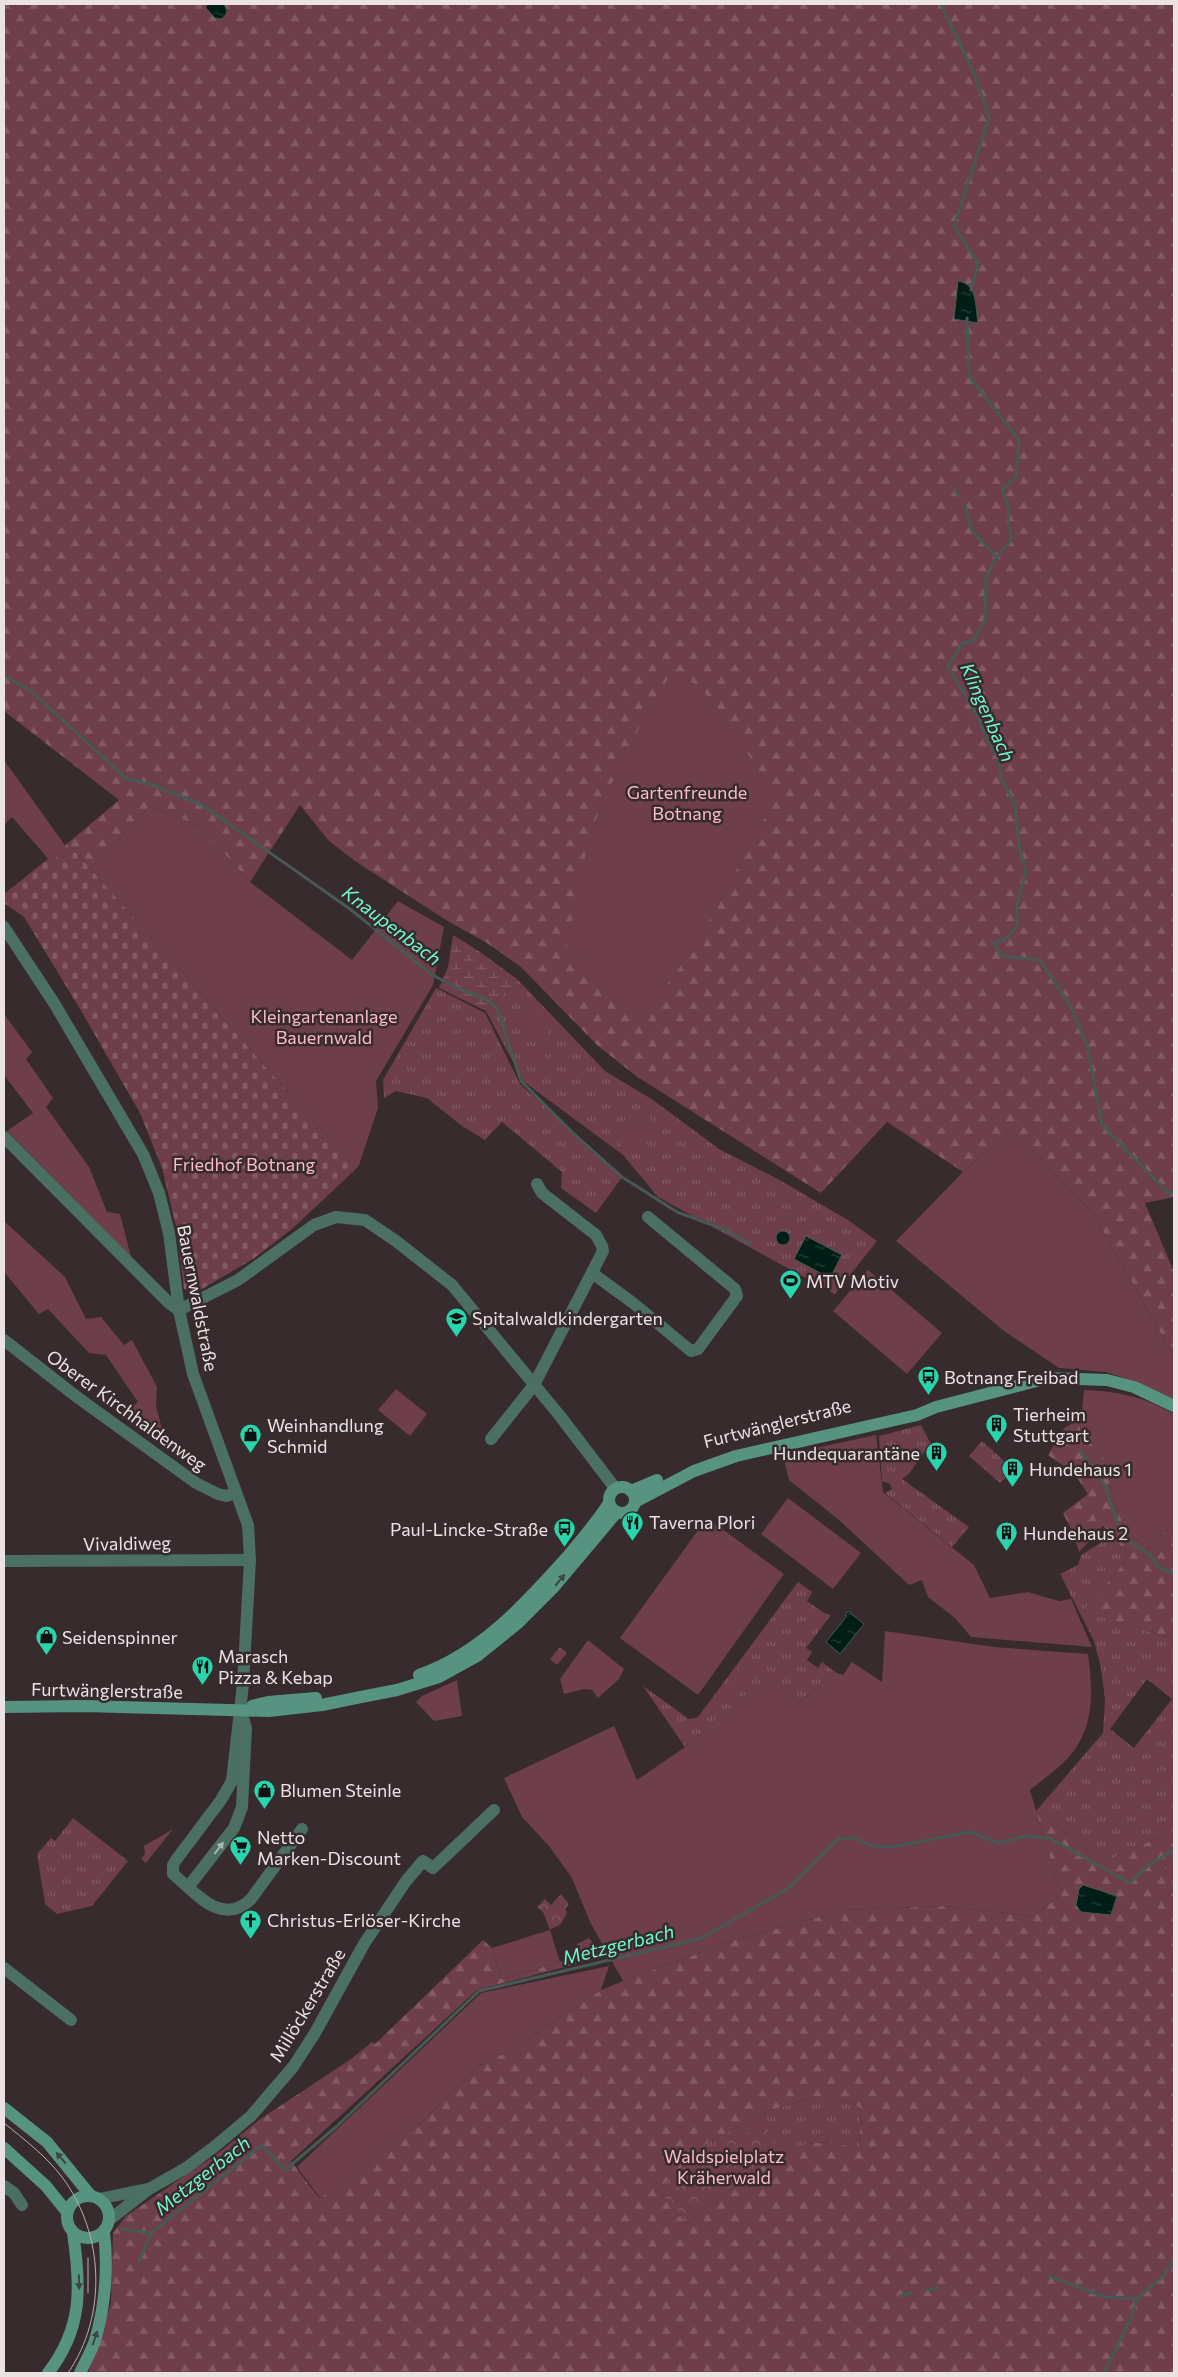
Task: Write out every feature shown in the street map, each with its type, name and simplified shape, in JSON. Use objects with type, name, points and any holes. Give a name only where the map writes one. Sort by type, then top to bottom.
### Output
[{"type":"main road","name":"Furtwänglerstraße","points":[[633,1496],[736,1456],[917,1415],[936,1407],[1048,1378],[1072,1377],[1107,1380],[1134,1387],[1174,1406]]},
{"type":"main road","points":[[624,1487],[633,1496],[628,1511],[613,1507],[610,1495],[615,1488],[624,1487]]},
{"type":"main road","name":"Furtwänglerstraße","points":[[4,1707],[84,1706],[240,1709],[268,1702],[316,1698],[395,1683],[434,1670],[472,1649],[531,1597],[613,1507]]},
{"type":"main road","points":[[4,2108],[46,2142],[95,2198],[105,2204],[107,2226],[103,2301],[96,2338],[80,2373]]},
{"type":"main road","points":[[4,2148],[46,2186],[67,2212]]},
{"type":"main road","points":[[48,2373],[60,2357],[70,2337],[77,2311],[79,2274],[73,2233],[67,2224],[67,2212],[77,2199],[95,2198]]},
{"type":"main road","points":[[73,2233],[84,2239],[92,2239],[107,2226]]},
{"type":"street","name":"Bauernwaldstraße","points":[[4,926],[54,1003],[144,1154],[159,1193],[169,1233],[179,1310],[193,1374],[248,1525],[250,1560],[235,1769],[227,1791],[173,1865],[174,1874],[213,1907],[223,1911],[242,1908],[251,1900],[302,1829]]},
{"type":"street","points":[[4,1137],[179,1310],[238,1280],[314,1225],[336,1217],[356,1218],[372,1224],[452,1285],[615,1488]]},
{"type":"street","points":[[491,1439],[534,1385],[603,1251],[600,1240],[542,1193],[537,1184]]},
{"type":"street","points":[[592,1273],[633,1303],[690,1351],[698,1349],[732,1305],[737,1296],[735,1288],[648,1217]]},
{"type":"street","points":[[154,1287],[162,1286],[176,1278]]},
{"type":"street","name":"Oberer Kirchhaldenweg","points":[[4,1340],[77,1397],[196,1483],[218,1494],[226,1496],[235,1493]]},
{"type":"street","name":"Vivaldiweg","points":[[4,1561],[250,1560]]},
{"type":"street","points":[[189,1886],[234,1828],[241,1812],[244,1797],[246,1728],[240,1709]]},
{"type":"street","points":[[227,1791],[244,1797]]},
{"type":"street","name":"Millöckerstraße","points":[[107,2226],[149,2189],[186,2168],[251,2116],[293,2067],[345,1982],[364,1944],[406,1881],[423,1861],[433,1868],[494,1810]]},
{"type":"street","points":[[4,1968],[71,2020]]},
{"type":"street","points":[[4,2186],[14,2193],[22,2205]]},
{"type":"street","name":"Millöckerstraße","points":[[95,2198],[149,2189]]},
{"type":"green space","points":[[4,4],[206,4],[206,8],[227,11],[224,4],[1174,4],[1174,1197],[1145,1203],[1174,1272],[1174,1357],[1092,1212],[1011,1129],[963,1172],[887,1122],[821,1193],[636,1076],[597,1045],[521,967],[487,943],[446,920],[355,861],[329,841],[300,805],[250,882],[199,826],[150,806],[90,868],[68,843],[119,800],[4,711]]},
{"type":"green space","name":"Gartenfreunde Botnang","points":[[671,673],[700,686],[777,796],[693,950],[643,1016],[567,946],[590,834],[626,751]]},
{"type":"green space","points":[[4,760],[67,848],[51,862],[12,817],[4,825]]},
{"type":"green space","name":"Kleingartenanlage Bauernwald","points":[[150,806],[199,826],[250,882],[352,960],[398,901],[444,927],[433,985],[376,1081],[378,1108],[356,1169],[90,868]]},
{"type":"green space","name":"Friedhof Botnang","points":[[68,843],[356,1169],[292,1229],[253,1259],[195,1293],[184,1289],[178,1241],[184,1231],[181,1226],[176,1226],[162,1168],[140,1113],[24,917],[4,903],[4,894]]},
{"type":"green space","points":[[453,935],[518,980],[486,1011],[439,988],[448,967]]},
{"type":"green space","points":[[518,980],[605,1071],[653,1100],[719,1149],[776,1178],[848,1220],[877,1241],[835,1294],[658,1197],[623,1155],[523,1081],[486,1011]]},
{"type":"green space","points":[[436,988],[485,1013],[520,1084],[623,1176],[596,1213],[561,1188],[562,1172],[502,1122],[485,1140],[462,1126],[427,1098],[396,1091],[384,1098],[383,1080]]},
{"type":"green space","points":[[532,1013],[549,1032],[539,1041],[522,1022]]},
{"type":"green space","points":[[4,1014],[32,1052],[26,1059],[53,1098],[46,1107],[89,1167],[107,1212],[120,1214],[131,1257],[7,1131],[33,1113],[4,1075]]},
{"type":"green space","points":[[538,1048],[555,1067],[544,1077],[527,1058]]},
{"type":"green space","points":[[637,1109],[652,1120],[630,1151],[615,1141]]},
{"type":"green space","points":[[1011,1129],[1092,1212],[1174,1357],[1174,1400],[1136,1382],[1106,1372],[1059,1368],[1004,1331],[896,1241],[963,1172]]},
{"type":"green space","points":[[4,1221],[65,1277],[86,1319],[101,1317],[124,1345],[132,1340],[157,1387],[156,1406],[167,1448],[121,1415],[138,1402],[106,1355],[89,1353],[48,1309],[39,1314],[4,1272]]},
{"type":"green space","points":[[868,1270],[942,1333],[907,1374],[833,1311]]},
{"type":"green space","points":[[396,1389],[427,1414],[410,1436],[378,1410]]},
{"type":"green space","points":[[1084,1390],[1108,1392],[1142,1399],[1174,1414],[1174,1520],[1151,1549],[1126,1533],[1111,1490],[1106,1460],[1080,1431]]},
{"type":"green space","points":[[1082,1418],[1080,1431],[1106,1460],[1111,1490],[1126,1533],[1151,1549],[1174,1520],[1174,1639],[1080,1610],[1087,1607],[1130,1556],[1103,1526],[1079,1552],[1073,1533],[1063,1513],[1088,1494],[1074,1473],[1048,1455],[1064,1428]]},
{"type":"green space","points":[[921,1425],[932,1446],[923,1453],[910,1472],[902,1479],[969,1527],[952,1547],[885,1493],[892,1489],[890,1484],[882,1481],[879,1436]]},
{"type":"green space","points":[[876,1435],[883,1492],[974,1565],[990,1598],[1028,1592],[1059,1601],[1071,1599],[1092,1647],[971,1637],[955,1618],[928,1597],[922,1580],[909,1585],[839,1520],[789,1480],[783,1455]]},
{"type":"green space","points":[[982,1441],[1014,1470],[1000,1483],[969,1456]]},
{"type":"green space","points":[[788,1498],[861,1553],[833,1589],[761,1534]]},
{"type":"green space","points":[[707,1518],[784,1574],[698,1695],[620,1638]]},
{"type":"green space","points":[[1112,1536],[1130,1556],[1087,1607],[1081,1610],[1174,1639],[1174,1835],[1163,1835],[1105,1862],[1036,1811],[1103,1733],[1105,1698],[1101,1668],[1094,1641],[1060,1574],[1078,1565],[1081,1555]],"holes":[[[1147,1679],[1172,1699],[1134,1748],[1110,1729]]]},
{"type":"green space","points":[[798,1582],[812,1592],[807,1601],[824,1613],[831,1615],[806,1648],[812,1652],[807,1660],[818,1668],[822,1662],[835,1672],[799,1703],[772,1685],[750,1691],[685,1747],[643,1686],[689,1719],[698,1717]]},
{"type":"green space","points":[[885,1631],[994,1647],[1088,1654],[1091,1695],[1088,1721],[1084,1733],[1069,1757],[1030,1790],[1061,1895],[1032,1916],[944,1906],[844,1910],[731,1941],[623,1981],[590,1922],[572,1878],[549,1846],[522,1817],[504,1778],[614,1726],[637,1780],[685,1747],[749,1691],[772,1684],[799,1703],[835,1672],[843,1675],[852,1662],[882,1682]]},
{"type":"green space","points":[[588,1640],[624,1669],[619,1679],[598,1698],[592,1690],[584,1689],[564,1694],[560,1679]]},
{"type":"green space","points":[[560,1647],[567,1653],[557,1665],[550,1659]]},
{"type":"green space","points":[[743,1664],[755,1674],[736,1699],[723,1689]]},
{"type":"green space","points":[[457,1680],[462,1716],[434,1721],[416,1702],[422,1696]]},
{"type":"green space","points":[[1036,1811],[1105,1862],[1163,1835],[1174,1835],[1174,1860],[1163,1867],[1174,1886],[1174,2373],[88,2373],[111,2303],[113,2233],[126,2216],[217,2154],[259,2120],[351,2059],[372,2042],[375,2044],[483,1940],[492,1948],[501,1979],[560,1962],[577,1955],[577,1944],[589,1938],[603,1957],[477,1990],[291,2161],[319,2198],[424,2120],[479,2066],[513,2049],[601,1990],[623,1981],[731,1941],[844,1910],[944,1906],[1032,1916],[1061,1895]],"holes":[[[1083,1885],[1117,1896],[1111,1915],[1081,1912]],[[815,2097],[837,2097],[861,2108],[859,2150],[825,2142],[799,2147],[783,2154],[748,2177],[686,2224],[657,2191],[708,2142],[768,2111]]]},
{"type":"green space","points":[[73,1818],[128,1861],[92,1906],[57,1914],[45,1904],[37,1854],[51,1838],[55,1841]]},
{"type":"green space","points":[[173,1829],[146,1863],[141,1859],[145,1854],[144,1846]]},
{"type":"green space","points":[[1174,1860],[1174,1886],[1163,1867]]},
{"type":"green space","points":[[561,1894],[569,1904],[565,1909],[567,1913],[561,1924],[550,1930],[543,1912],[537,1907],[545,1899],[551,1905]]},
{"type":"green space","points":[[550,1930],[560,1962],[501,1979],[492,1948]]},
{"type":"green space","points":[[609,1966],[601,1990],[513,2049],[479,2066],[424,2120],[320,2198],[297,2167],[481,1993]]},
{"type":"green space","points":[[815,2097],[837,2097],[861,2108],[859,2150],[826,2142],[799,2147],[783,2154],[748,2177],[686,2224],[657,2191],[708,2142],[768,2111]]},
{"type":"green space","name":"Waldspielplatz Kräherwald","points":[[765,2123],[778,2151],[759,2163],[740,2180],[686,2219],[665,2197],[665,2190],[699,2158],[722,2143]]},
{"type":"water","points":[[206,4],[224,4],[227,11],[225,16],[221,19],[215,18],[206,8]]},
{"type":"water","points":[[958,281],[969,286],[972,291],[976,303],[978,323],[954,319]]},
{"type":"water","points":[[783,1231],[788,1233],[790,1238],[788,1243],[783,1245],[778,1243],[776,1238],[778,1233]]},
{"type":"water","points":[[806,1236],[842,1255],[830,1278],[794,1259]]},
{"type":"water","points":[[848,1611],[864,1624],[840,1654],[826,1642],[847,1616],[845,1615]]},
{"type":"water","points":[[1083,1885],[1117,1896],[1111,1915],[1081,1912],[1076,1905],[1079,1889]]},
{"type":"waterway","name":"Klingenbach","points":[[941,4],[975,76],[989,118],[954,226],[978,263],[971,290]]},
{"type":"waterway","name":"Klingenbach","points":[[967,318],[969,376],[1019,440],[1016,477],[1002,490],[1009,509],[1008,522],[1012,539],[997,557],[986,576],[985,620],[973,641],[962,643],[948,667],[977,715],[988,741],[999,759],[1001,778],[1015,804],[1019,845],[1026,872],[1017,905],[1017,927],[1005,939],[994,943],[1001,956],[1040,960],[1071,1007],[1088,1049],[1102,1125],[1168,1193],[1174,1192]]},
{"type":"waterway","points":[[954,489],[958,495]]},
{"type":"waterway","points":[[965,506],[972,531],[997,557]]},
{"type":"waterway","name":"Knaupenbach","points":[[4,676],[31,691],[127,779],[150,784],[202,805],[350,909],[431,974],[457,988],[486,999],[497,1008],[521,1081],[574,1134],[622,1177],[677,1212],[726,1230],[750,1244]]},
{"type":"waterway","name":"Knaupenbach","points":[[1080,1451],[1105,1486],[1122,1537],[1150,1555],[1160,1568],[1174,1573]]},
{"type":"waterway","name":"Metzgerbach","points":[[139,2262],[151,2233],[262,2145],[285,2170],[336,2127],[479,1991],[702,1938],[790,1887],[838,1839],[854,1838],[872,1846],[892,1847],[970,1832],[999,1843],[1025,1836],[1049,1838],[1130,1883],[1149,1865],[1174,1850]]},
{"type":"waterway","points":[[122,2229],[151,2233]]},
{"type":"waterway","points":[[1104,2373],[1130,2320],[1137,2299],[1163,2276],[1174,2260]]},
{"type":"waterway","points":[[1049,2276],[1105,2297],[1137,2299]]},
{"type":"waterway","points":[[927,2290],[938,2288]]},
{"type":"waterway","points":[[900,2296],[911,2293]]},
{"type":"tram line","points":[[4,2123],[42,2155],[62,2177],[76,2199],[86,2223],[93,2248],[96,2274],[95,2300],[90,2326],[81,2350],[68,2373]]},
{"type":"tram line","points":[[88,2258],[88,2293]]},
{"type":"place","name":"MTV Motiv","points":[[790,1300]]},
{"type":"place","name":"Spitalwaldkindergarten","points":[[456,1337]]},
{"type":"place","name":"Botnang Freibad","points":[[928,1396]]},
{"type":"place","name":"Tierheim Stuttgart","points":[[997,1443]]},
{"type":"place","name":"Weinhandlung Schmid","points":[[251,1454]]},
{"type":"place","name":"Hundequarantäne","points":[[936,1472]]},
{"type":"place","name":"Hundehaus 1","points":[[1013,1488]]},
{"type":"place","name":"Taverna Plori","points":[[633,1541]]},
{"type":"place","name":"Paul-Lincke-Straße","points":[[564,1548]]},
{"type":"place","name":"Hundehaus 2","points":[[1007,1552]]},
{"type":"place","name":"Seidenspinner","points":[[46,1656]]},
{"type":"place","name":"Marasch Pizza & Kebap","points":[[202,1685]]},
{"type":"place","name":"Blumen Steinle","points":[[264,1809]]},
{"type":"place","name":"Netto Marken-Discount","points":[[241,1866]]},
{"type":"place","name":"Christus-Erlöser-Kirche","points":[[251,1939]]}]
